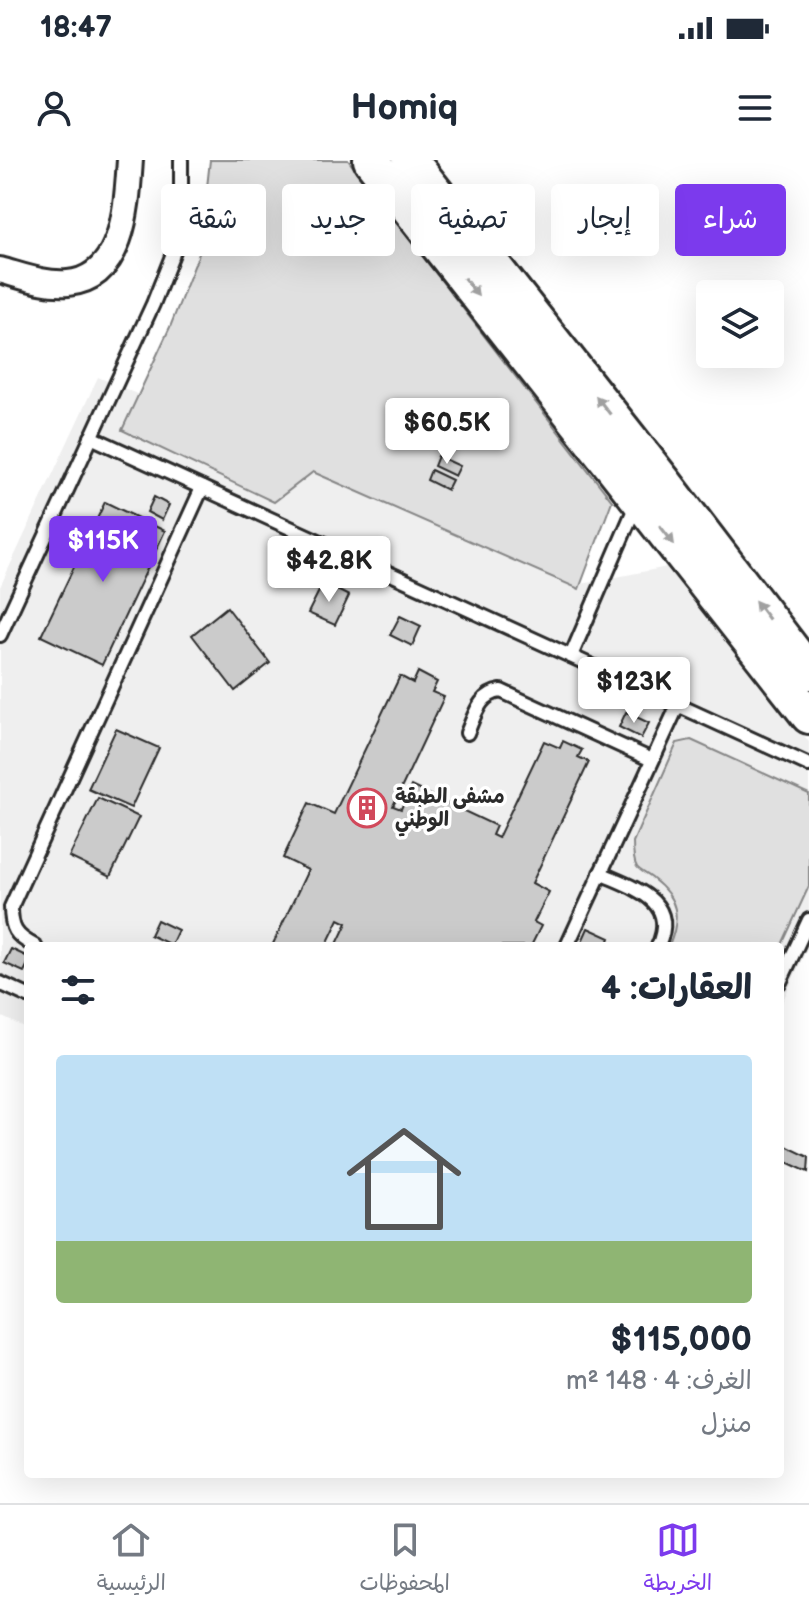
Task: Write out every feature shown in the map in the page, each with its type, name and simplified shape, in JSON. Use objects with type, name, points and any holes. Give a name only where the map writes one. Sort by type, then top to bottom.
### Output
[{"type":"main road","points":[[371,160],[809,672]]},
{"type":"main road","points":[[410,160],[651,490],[809,716]]},
{"type":"street","points":[[0,270],[40,281],[70,283],[93,274],[110,259],[118,237],[127,207],[130,160]]},
{"type":"lane","points":[[0,635],[153,304],[174,251],[181,160]]},
{"type":"lane","points":[[91,437],[809,765]]},
{"type":"lane","points":[[28,942],[19,937],[13,928],[11,907],[202,488]]},
{"type":"lane","points":[[571,656],[651,490]]},
{"type":"lane","points":[[467,733],[482,700],[490,693],[501,691],[652,760]]},
{"type":"lane","points":[[569,942],[678,705]]},
{"type":"lane","points":[[600,873],[651,896],[665,924],[659,942]]},
{"type":"lane","points":[[784,973],[809,920]]},
{"type":"lane","points":[[0,983],[24,994]]},
{"type":"shaded area","points":[[210,160],[348,160],[367,184],[282,184],[282,256],[395,256],[395,221],[411,241],[411,256],[422,256],[612,501],[579,589],[313,472],[274,502],[122,430],[170,327],[198,256],[266,256],[266,184],[207,184]]},
{"type":"shaded area","points":[[98,377],[571,586],[672,566],[809,742],[809,944],[784,998],[784,942],[24,942],[24,1027],[0,1016],[0,587]]},
{"type":"shaded area","points":[[691,740],[809,794],[809,886],[783,942],[670,942],[675,926],[675,909],[668,893],[637,867],[633,842],[677,743]]},
{"type":"building","points":[[438,456],[460,466],[455,476],[434,466]]},
{"type":"building","points":[[431,470],[452,480],[447,490],[427,480]]},
{"type":"building","points":[[154,497],[169,505],[162,520],[147,512]]},
{"type":"building","points":[[105,502],[165,531],[102,665],[41,636]]},
{"type":"building","points":[[323,583],[349,596],[335,625],[308,613]]},
{"type":"building","points":[[227,607],[270,663],[235,691],[192,635]]},
{"type":"building","points":[[400,616],[421,626],[412,646],[390,635]]},
{"type":"building","name":"مشفى الطبقة الوطني","points":[[418,672],[437,682],[432,692],[444,697],[393,806],[401,809],[411,786],[496,826],[492,835],[498,838],[544,741],[560,748],[563,741],[582,750],[578,757],[589,762],[532,883],[549,892],[534,922],[541,926],[533,942],[338,942],[347,923],[339,919],[328,942],[274,942],[308,870],[283,858],[309,803],[334,814],[400,676],[413,683]]},
{"type":"building","points":[[626,712],[649,723],[641,738],[619,727]]},
{"type":"building","points":[[116,729],[159,748],[131,808],[88,789]]},
{"type":"building","points":[[98,798],[139,817],[110,877],[69,857]]},
{"type":"building","points":[[157,920],[178,930],[172,942],[150,935]]},
{"type":"building","points":[[588,928],[610,938],[608,942],[582,942]]},
{"type":"building","points":[[11,949],[24,955],[24,972],[4,963]]},
{"type":"building","points":[[784,1145],[809,1157],[808,1172],[784,1161]]},
{"type":"place","name":"مشفى الطبقة الوطني","points":[[367,808]]}]
